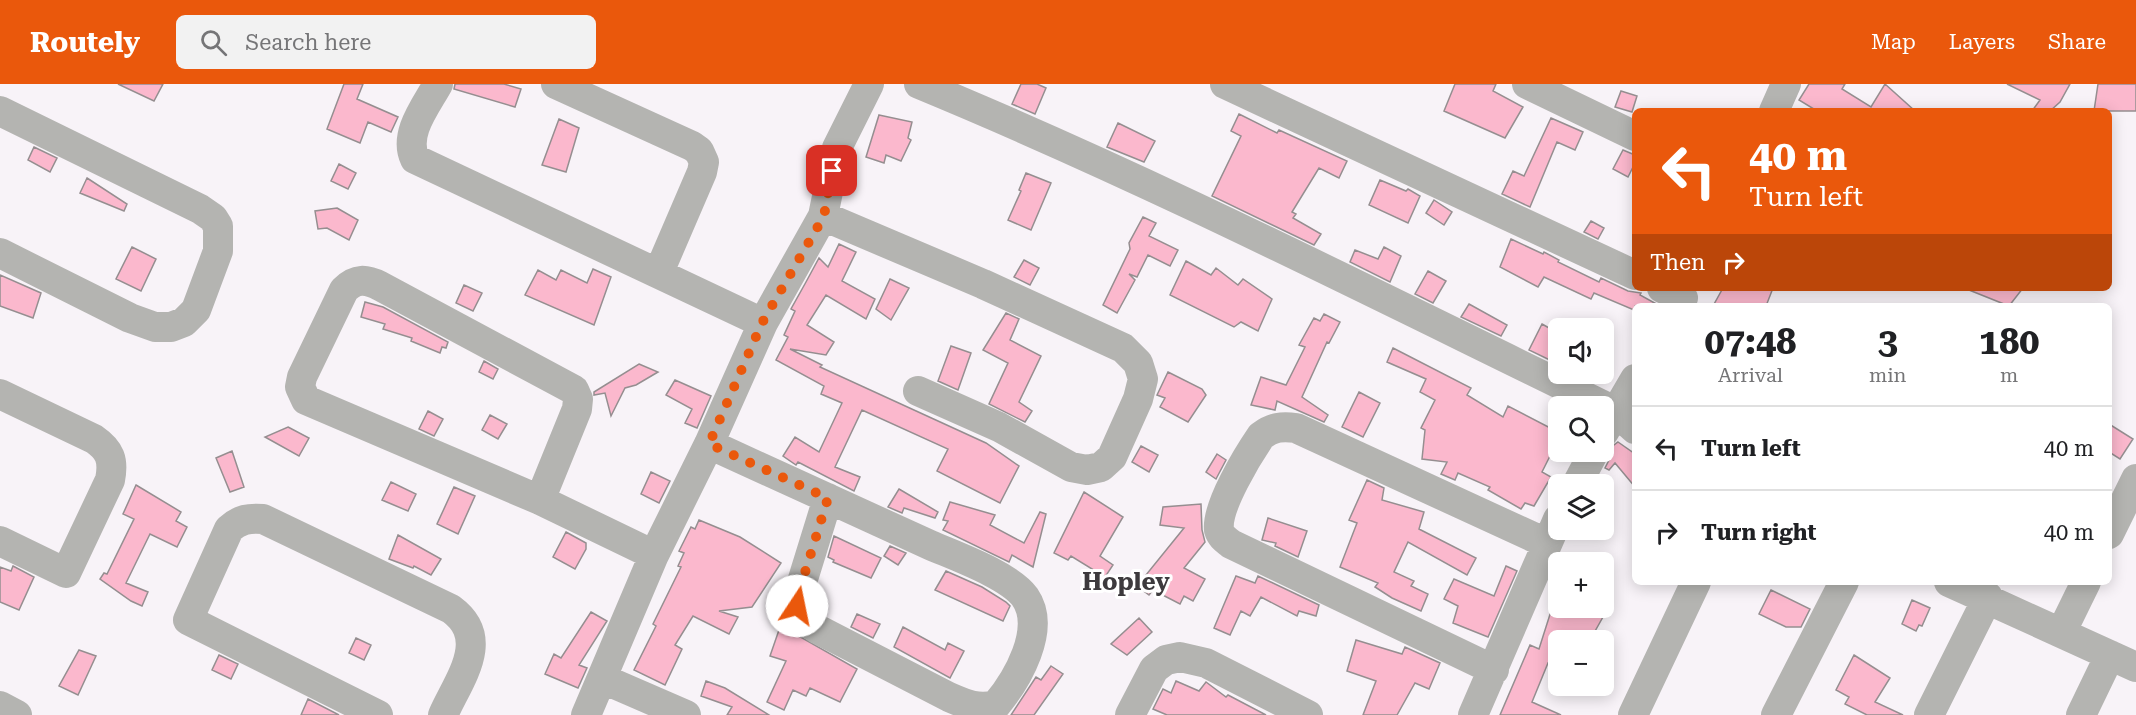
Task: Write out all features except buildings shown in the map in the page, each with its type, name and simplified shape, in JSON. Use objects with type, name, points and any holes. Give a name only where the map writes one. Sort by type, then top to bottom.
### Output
[{"type":"street","points":[[438,84],[415,127],[411,150],[415,159],[659,272],[762,323]]},
{"type":"street","points":[[556,84],[678,138],[699,151],[704,162],[702,172],[659,272]]},
{"type":"street","points":[[586,715],[654,555],[709,444],[762,323],[824,216],[837,148],[869,84]]},
{"type":"street","points":[[919,84],[1022,127],[1179,199],[1618,424],[1632,387]]},
{"type":"street","points":[[1225,84],[1632,274]]},
{"type":"street","points":[[1527,84],[1632,135]]},
{"type":"street","points":[[1775,108],[1786,84]]},
{"type":"street","points":[[0,111],[200,209],[213,218],[220,237],[218,251],[196,310],[184,322],[171,327],[155,327],[130,318],[0,253]]},
{"type":"street","points":[[824,216],[983,284],[1123,348],[1138,363],[1143,379],[1138,399],[1112,457],[1101,467],[1087,470],[1071,467],[999,427],[918,391]]},
{"type":"street","points":[[540,500],[577,409],[578,399],[574,390],[568,384],[369,281],[351,284],[344,290],[302,377],[300,387],[306,400],[540,500],[654,555]]},
{"type":"street","points":[[0,394],[94,439],[105,447],[111,457],[112,468],[110,480],[66,573],[0,541]]},
{"type":"street","points":[[1494,670],[1231,544],[1222,537],[1219,529],[1223,507],[1261,436],[1271,429],[1283,426],[1296,428],[1548,529]]},
{"type":"street","points":[[709,444],[828,498],[1013,585],[1026,598],[1034,631],[1030,648],[996,705],[985,708],[970,706],[949,697],[819,630],[801,615],[797,606],[799,592],[828,498]]},
{"type":"street","points":[[2112,528],[2136,479]]},
{"type":"street","points":[[378,715],[188,620],[229,529],[237,522],[250,518],[263,519],[451,609],[462,617],[469,627],[472,652],[442,715]]},
{"type":"street","points":[[1473,715],[1548,540]]},
{"type":"street","points":[[1633,715],[1695,585]]},
{"type":"street","points":[[1776,715],[1842,585]]},
{"type":"street","points":[[1957,585],[1988,597],[2123,661],[2081,715]]},
{"type":"street","points":[[2062,631],[2085,585]]},
{"type":"street","points":[[1929,715],[1988,597]]},
{"type":"street","points":[[1130,715],[1154,669],[1166,660],[1180,657],[1206,663],[1308,715]]},
{"type":"street","points":[[603,679],[686,715]]},
{"type":"street","points":[[0,706],[17,715]]},
{"type":"district","name":"Hopley","points":[[1126,582]]},
{"type":"route","points":[[797,606],[799,592],[828,498],[709,444],[762,323],[824,216],[832,171]]}]
